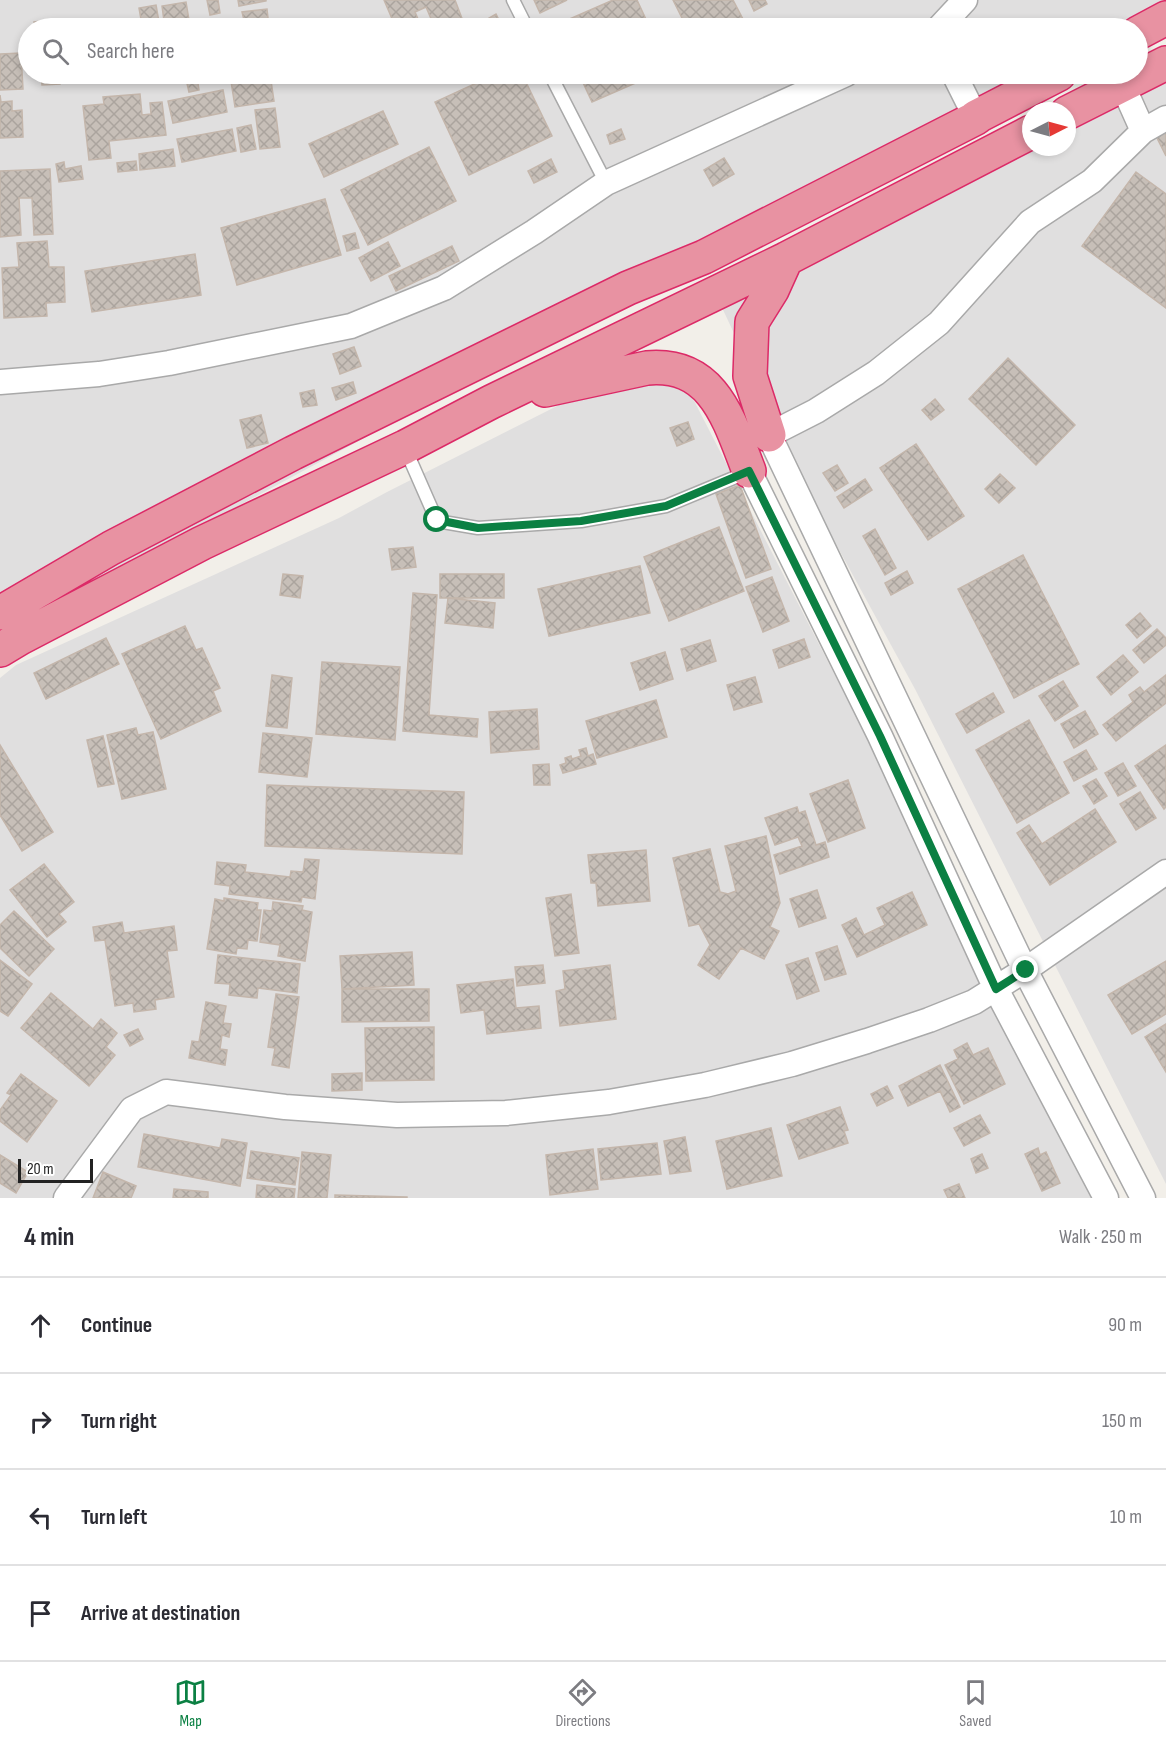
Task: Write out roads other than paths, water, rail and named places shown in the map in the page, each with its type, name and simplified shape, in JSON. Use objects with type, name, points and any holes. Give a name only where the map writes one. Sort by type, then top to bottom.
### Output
[{"type":"highway","points":[[1148,27],[1166,18]]},
{"type":"highway","points":[[1148,72],[1166,63]]},
{"type":"highway","points":[[0,613],[111,548],[293,453],[628,288],[704,257],[1040,84]]},
{"type":"highway","points":[[1076,108],[1122,84]]},
{"type":"highway","points":[[0,650],[202,543],[405,447],[491,402],[786,260],[1022,137]]},
{"type":"highway","points":[[769,435],[750,376],[752,322],[772,290],[786,260]]},
{"type":"highway","points":[[491,402],[647,368],[678,369],[701,381],[720,404],[749,471]]},
{"type":"street","points":[[948,18],[964,0]]},
{"type":"street","points":[[0,382],[99,374],[170,363],[351,326],[444,288],[534,232],[606,183],[824,84]]},
{"type":"street","points":[[959,84],[976,118]]},
{"type":"street","points":[[1122,84],[1143,131]]},
{"type":"street","points":[[1143,1198],[1026,970],[769,435],[816,411],[876,373],[939,323],[1030,222],[1092,181],[1143,131],[1166,118]]},
{"type":"street","points":[[749,471],[880,736],[996,989],[1106,1198]]},
{"type":"street","points":[[66,1198],[132,1109],[166,1092],[285,1107],[397,1115],[506,1113],[609,1102],[705,1085],[792,1064],[929,1020],[974,1002],[1026,970],[1166,872]]},
{"type":"lane","points":[[513,0],[523,18]]},
{"type":"lane","points":[[555,84],[606,183]]},
{"type":"lane","points":[[405,447],[437,520],[478,528],[581,521],[666,506],[749,471]]}]
